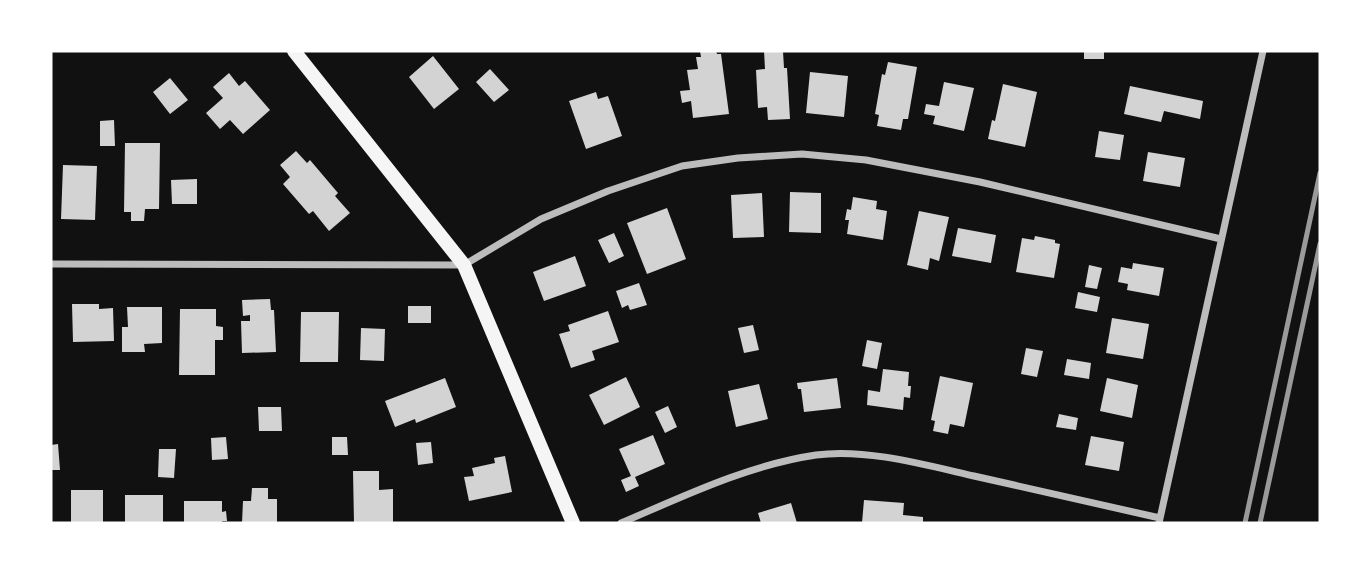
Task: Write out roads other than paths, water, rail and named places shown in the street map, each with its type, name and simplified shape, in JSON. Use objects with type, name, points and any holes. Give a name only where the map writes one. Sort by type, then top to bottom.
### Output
[{"type":"main road","points":[[294,51],[464,265],[573,523]]},
{"type":"street","points":[[621,523],[698,490],[765,466],[819,455],[859,455],[928,466],[1160,521],[1263,51]]},
{"type":"street","points":[[51,264],[464,265],[541,219],[608,191],[682,166],[738,158],[802,154],[866,160],[980,182],[1221,239]]},
{"type":"railway","points":[[1245,523],[1320,173]]},
{"type":"railway","points":[[1260,523],[1320,244]]}]
